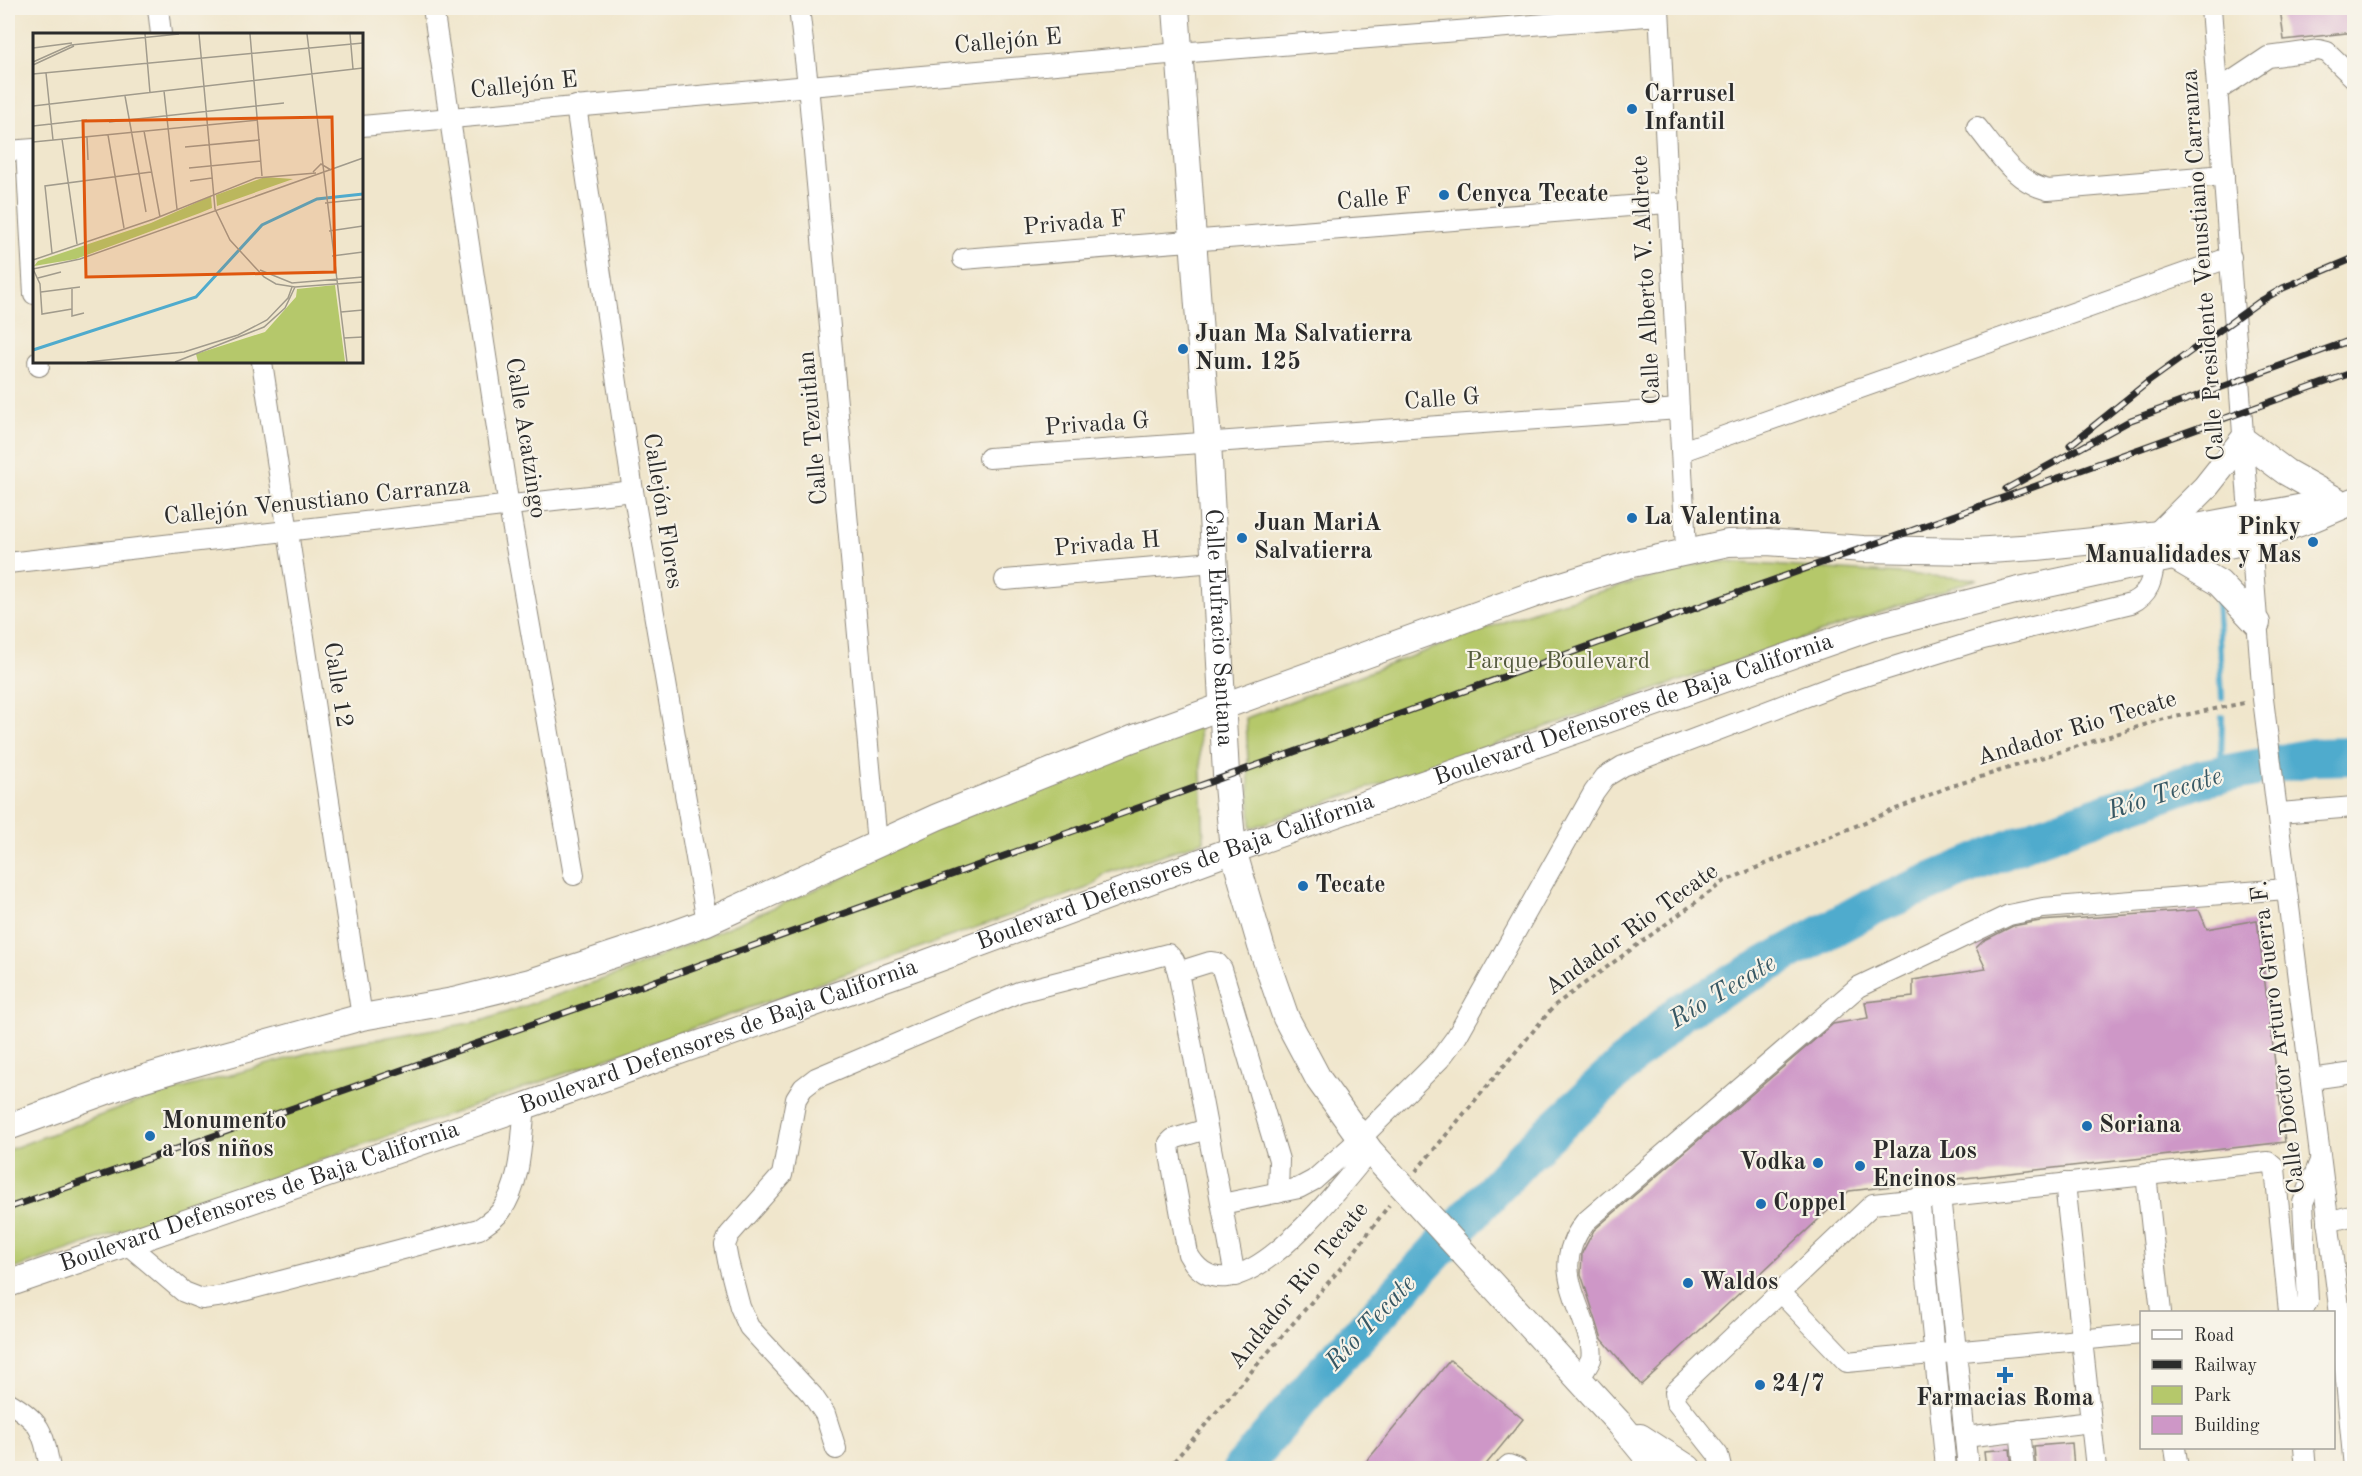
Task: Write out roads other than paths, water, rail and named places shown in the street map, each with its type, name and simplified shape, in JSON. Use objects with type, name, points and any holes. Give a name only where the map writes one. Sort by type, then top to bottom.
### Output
[{"type":"main road","name":"Calle Eufracio Santana","points":[[1176,8],[1208,442],[1222,704],[1233,850],[1286,1018],[1319,1080],[1365,1145],[1620,1424]]},
{"type":"main road","points":[[2159,534],[2205,488],[2243,440],[2286,472],[2348,499]]},
{"type":"main road","name":"Boulevard Defensores de Baja California","points":[[8,1284],[525,1106],[913,968],[1233,850],[1870,628],[1935,610],[2164,558],[2348,499]]},
{"type":"main road","name":"Boulevard Defensores de Baja California","points":[[8,1127],[130,1082],[362,1017],[453,1001],[530,982],[706,922],[877,844],[1222,704],[1546,590],[1686,550],[1728,543],[1767,542],[1863,549],[1972,551],[2101,542],[2159,534],[2249,529]]},
{"type":"main road","points":[[2164,558],[2219,583],[2257,623]]},
{"type":"main road","points":[[1620,1424],[1656,1468]]},
{"type":"main road","points":[[1620,1424],[1688,1468]]},
{"type":"street","points":[[158,8],[161,33]]},
{"type":"street","name":"Calle Acatzingo","points":[[433,8],[509,507],[574,875]]},
{"type":"street","name":"Calle Tezuitlan","points":[[799,8],[808,85],[877,844]]},
{"type":"street","name":"Calle Presidente Venustiano Carranza","points":[[2211,8],[2263,699]]},
{"type":"street","name":"Callejón E","points":[[363,126],[1659,11]]},
{"type":"street","name":"Calle Alberto V. Aldrete","points":[[1659,11],[1686,550]]},
{"type":"street","points":[[2217,91],[2268,57],[2319,50],[2327,52],[2355,78]]},
{"type":"street","name":"Callejón Flores","points":[[576,106],[633,492],[706,922]]},
{"type":"street","points":[[1977,127],[2016,176],[2031,186],[2048,190],[2224,175]]},
{"type":"street","points":[[23,150],[33,281]]},
{"type":"street","name":"Calle F","points":[[1192,240],[1667,202]]},
{"type":"street","name":"Privada F","points":[[963,259],[1192,240]]},
{"type":"street","points":[[1682,451],[2231,257]]},
{"type":"street","name":"Calle 12","points":[[262,363],[362,1017]]},
{"type":"street","name":"Calle G","points":[[1208,442],[1679,409]]},
{"type":"street","name":"Privada G","points":[[989,458],[1208,442]]},
{"type":"street","name":"Callejón Venustiano Carranza","points":[[8,562],[633,492]]},
{"type":"street","points":[[1207,1129],[1180,1136],[1169,1143],[1188,1254],[1195,1267],[1206,1275],[1223,1278],[1235,1276],[1262,1263],[1284,1248],[1365,1145],[1440,1059],[1457,1036],[1593,792],[1605,777],[1623,766],[1839,684],[1983,639],[2132,603],[2147,592],[2164,558]]},
{"type":"street","name":"Privada H","points":[[1005,580],[1214,562]]},
{"type":"street","name":"Calle Doctor Arturo Guerra F.","points":[[2263,699],[2279,813],[2286,888],[2328,1222],[2347,1314],[2350,1436],[2354,1468]]},
{"type":"street","points":[[2279,813],[2355,807]]},
{"type":"street","points":[[1579,1380],[1591,1359],[1591,1345],[1567,1268],[1568,1253],[1573,1237],[1585,1221],[1858,987],[2009,915],[2043,908],[2286,888]]},
{"type":"street","points":[[836,1449],[825,1414],[812,1395],[750,1328],[740,1307],[725,1245],[729,1235],[782,1175],[796,1099],[803,1088],[816,1078],[1019,992],[1168,954],[1174,960],[1178,972],[1235,1276]]},
{"type":"street","points":[[1178,972],[1210,962],[1217,963],[1222,969],[1279,1160],[1278,1193]]},
{"type":"street","points":[[2310,1078],[2355,1073]]},
{"type":"street","points":[[126,1243],[184,1292],[202,1299],[224,1296],[478,1229],[500,1213],[513,1189],[519,1164],[525,1106]]},
{"type":"street","points":[[1222,1204],[1299,1188],[1365,1145]]},
{"type":"street","points":[[2299,1311],[2308,1301],[2303,1203],[2320,1161]]},
{"type":"street","points":[[1721,1468],[1718,1455],[1676,1402],[1675,1392],[1873,1204],[1919,1197],[2146,1174],[2272,1164],[2289,1311]]},
{"type":"street","points":[[2146,1174],[2161,1311]]},
{"type":"street","points":[[2065,1183],[2096,1468]]},
{"type":"street","points":[[1940,1195],[1968,1468]]},
{"type":"street","points":[[1919,1197],[1946,1468]]},
{"type":"street","points":[[2328,1222],[2355,1215]]},
{"type":"street","points":[[1780,1292],[1847,1362],[2140,1334]]},
{"type":"street","points":[[8,1402],[29,1414],[43,1434],[50,1468]]},
{"type":"street","points":[[2335,1420],[2350,1436]]},
{"type":"street","points":[[1965,1437],[2091,1422]]},
{"type":"street","points":[[2020,1430],[2024,1468]]},
{"type":"street","points":[[2175,1449],[2178,1468]]},
{"type":"street","points":[[2304,1449],[2306,1468]]},
{"type":"street","points":[[1506,1468],[1509,1465],[1517,1468]]},
{"type":"waterway","points":[[2217,595],[2222,698]]},
{"type":"waterway","points":[[2221,774],[2222,717]]},
{"type":"waterway","name":"Río Tecate","points":[[1242,1468],[1315,1382],[1526,1155],[1680,1012],[1869,908],[2037,837],[2203,778],[2313,757],[2354,756]]},
{"type":"railway","points":[[2070,445],[2148,382],[2259,302],[2283,288],[2354,258]]},
{"type":"railway","points":[[2006,489],[2131,420],[2354,339]]},
{"type":"railway","points":[[8,1208],[644,985],[2354,372]]},
{"type":"place","name":"Carrusel Infantil","points":[[1632,109]]},
{"type":"place","name":"Cenyca Tecate","points":[[1444,195]]},
{"type":"place","name":"Juan Ma Salvatierra Num. 125","points":[[1183,349]]},
{"type":"place","name":"La Valentina","points":[[1632,518]]},
{"type":"place","name":"Juan MariA Salvatierra","points":[[1242,538]]},
{"type":"place","name":"Pinky Manualidades y Mas","points":[[2313,542]]},
{"type":"place","name":"Tecate","points":[[1303,886]]},
{"type":"place","name":"Soriana","points":[[2087,1126]]},
{"type":"place","name":"Monumento a los niños","points":[[150,1136]]},
{"type":"place","name":"Vodka","points":[[1818,1163]]},
{"type":"place","name":"Plaza Los Encinos","points":[[1860,1166]]},
{"type":"place","name":"Coppel","points":[[1761,1204]]},
{"type":"place","name":"Waldos","points":[[1688,1283]]},
{"type":"place","name":"Farmacias Roma","points":[[2005,1375]]},
{"type":"place","name":"24/7","points":[[1760,1385]]},
{"type":"park label","name":"Parque Boulevard","points":[[1558,662]]}]
